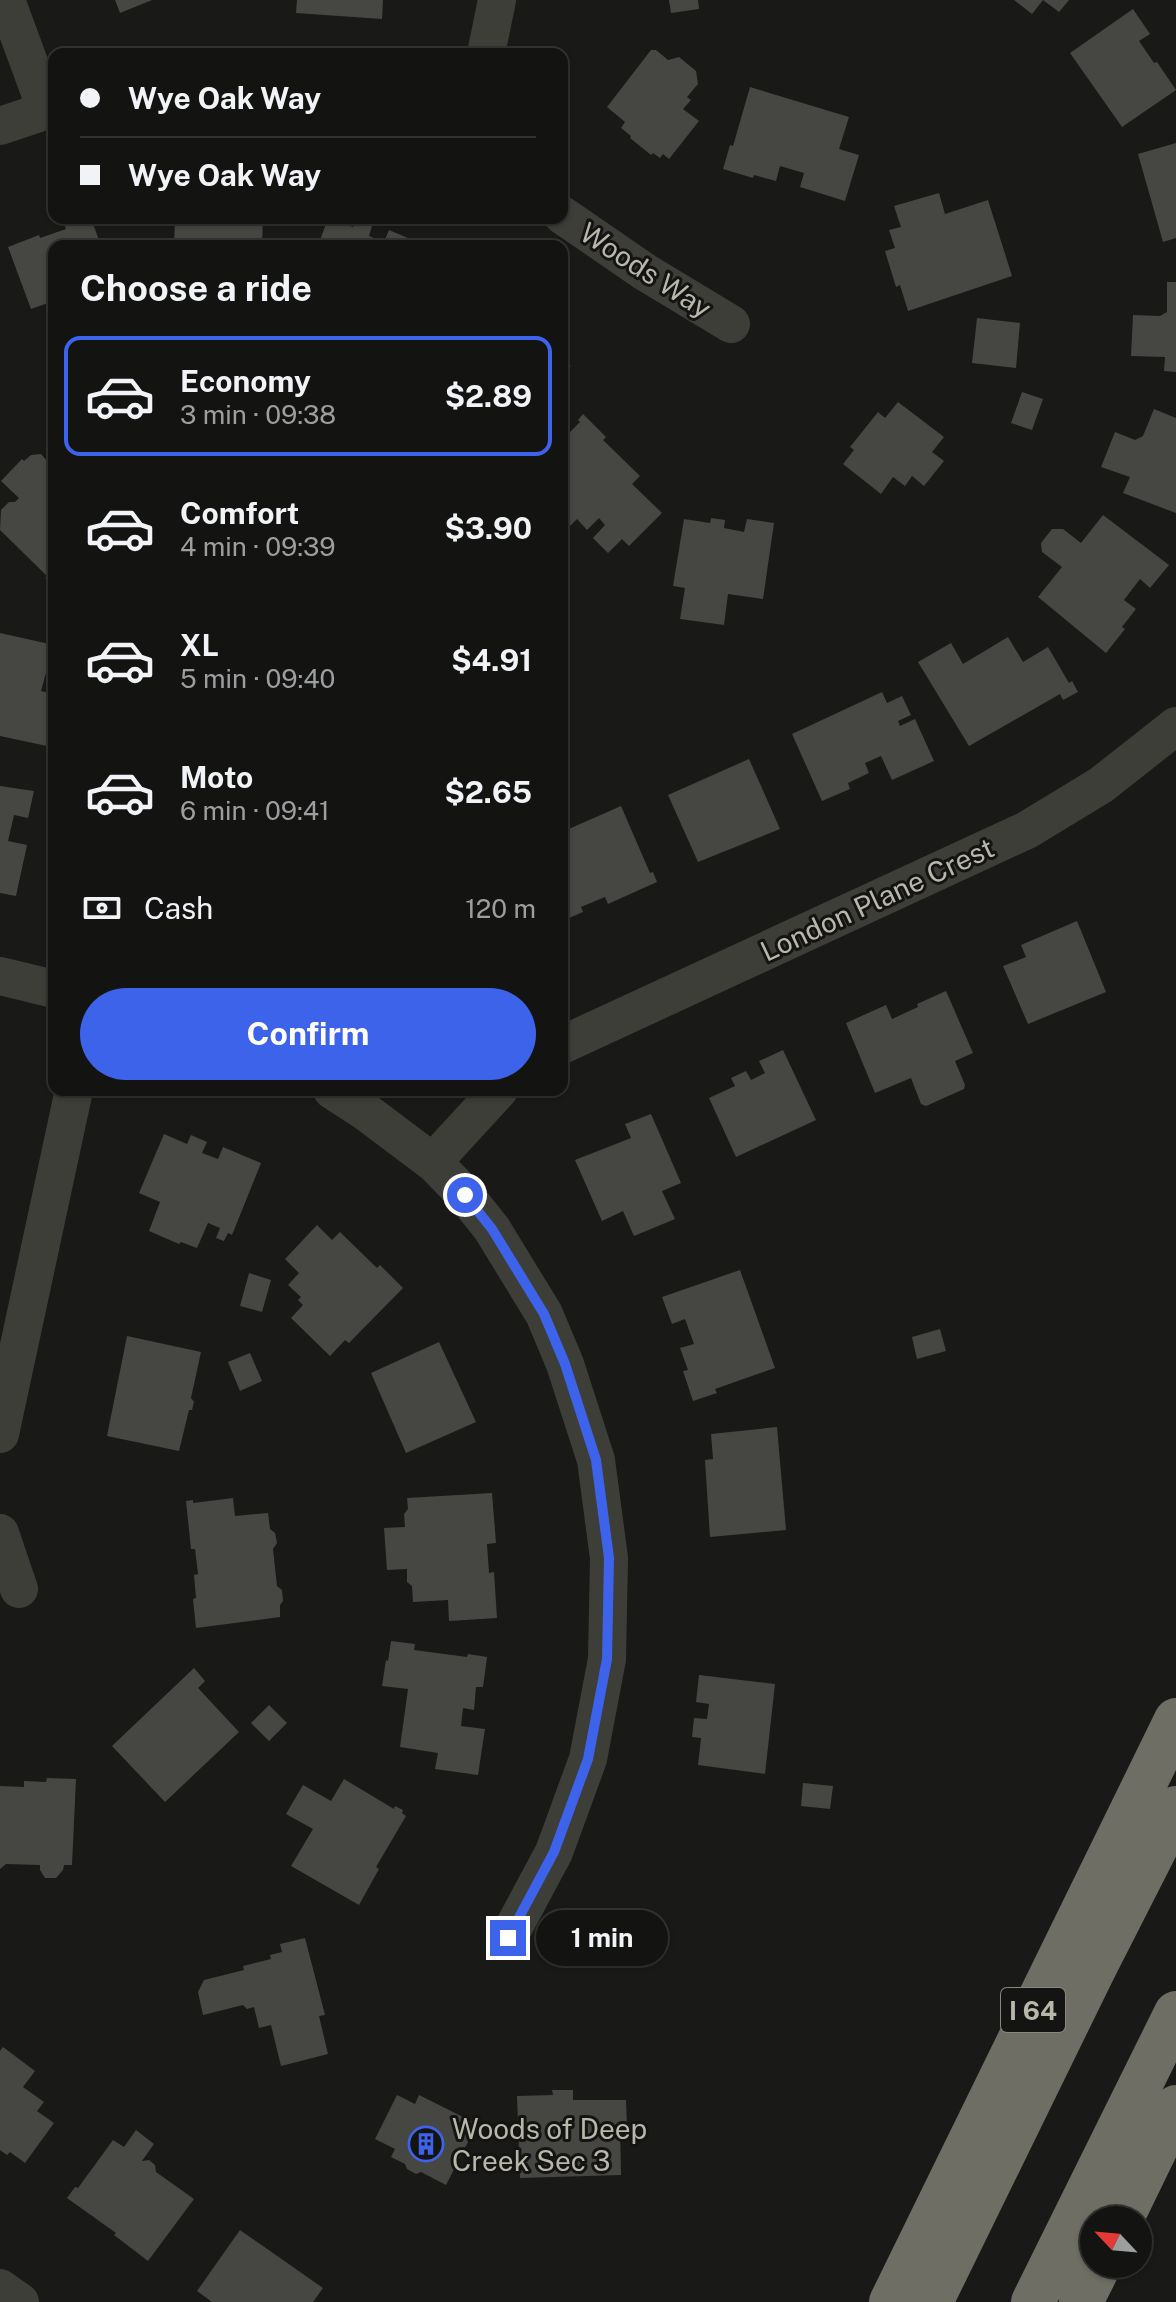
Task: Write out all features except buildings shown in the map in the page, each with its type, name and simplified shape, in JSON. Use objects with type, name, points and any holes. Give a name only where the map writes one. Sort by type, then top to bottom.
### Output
[{"type":"highway","name":"I 64","points":[[891,2302],[1176,1720]]},
{"type":"highway","points":[[931,2302],[1176,1808]]},
{"type":"highway","points":[[1033,2302],[1176,2013]]},
{"type":"highway","points":[[1128,2206],[1176,2107]]},
{"type":"highway","points":[[1081,2302],[1093,2278]]},
{"type":"street","points":[[6,0],[48,104]]},
{"type":"street","points":[[487,48],[497,0]]},
{"type":"street","points":[[0,126],[48,110]]},
{"type":"street","name":"Woods Way","points":[[568,219],[645,272],[731,324]]},
{"type":"street","name":"London Plane Crest","points":[[568,1042],[1027,830],[1101,785],[1176,726]]},
{"type":"street","points":[[0,976],[48,988]]},
{"type":"street","points":[[0,1434],[73,1096]]},
{"type":"street","points":[[341,1096],[435,1164],[492,1229],[544,1314],[565,1364],[596,1460],[609,1558],[607,1659],[588,1759],[554,1852],[508,1938]]},
{"type":"street","points":[[435,1164],[442,1152],[493,1096]]},
{"type":"street","points":[[0,1533],[19,1589]]},
{"type":"street","points":[[0,2288],[20,2302]]},
{"type":"place","name":"Woods of Deep Creek Sec 3","points":[[426,2144]]},
{"type":"route","points":[[465,1195],[492,1229],[544,1314],[565,1364],[596,1460],[609,1558],[607,1659],[588,1759],[554,1852],[508,1938]]}]
